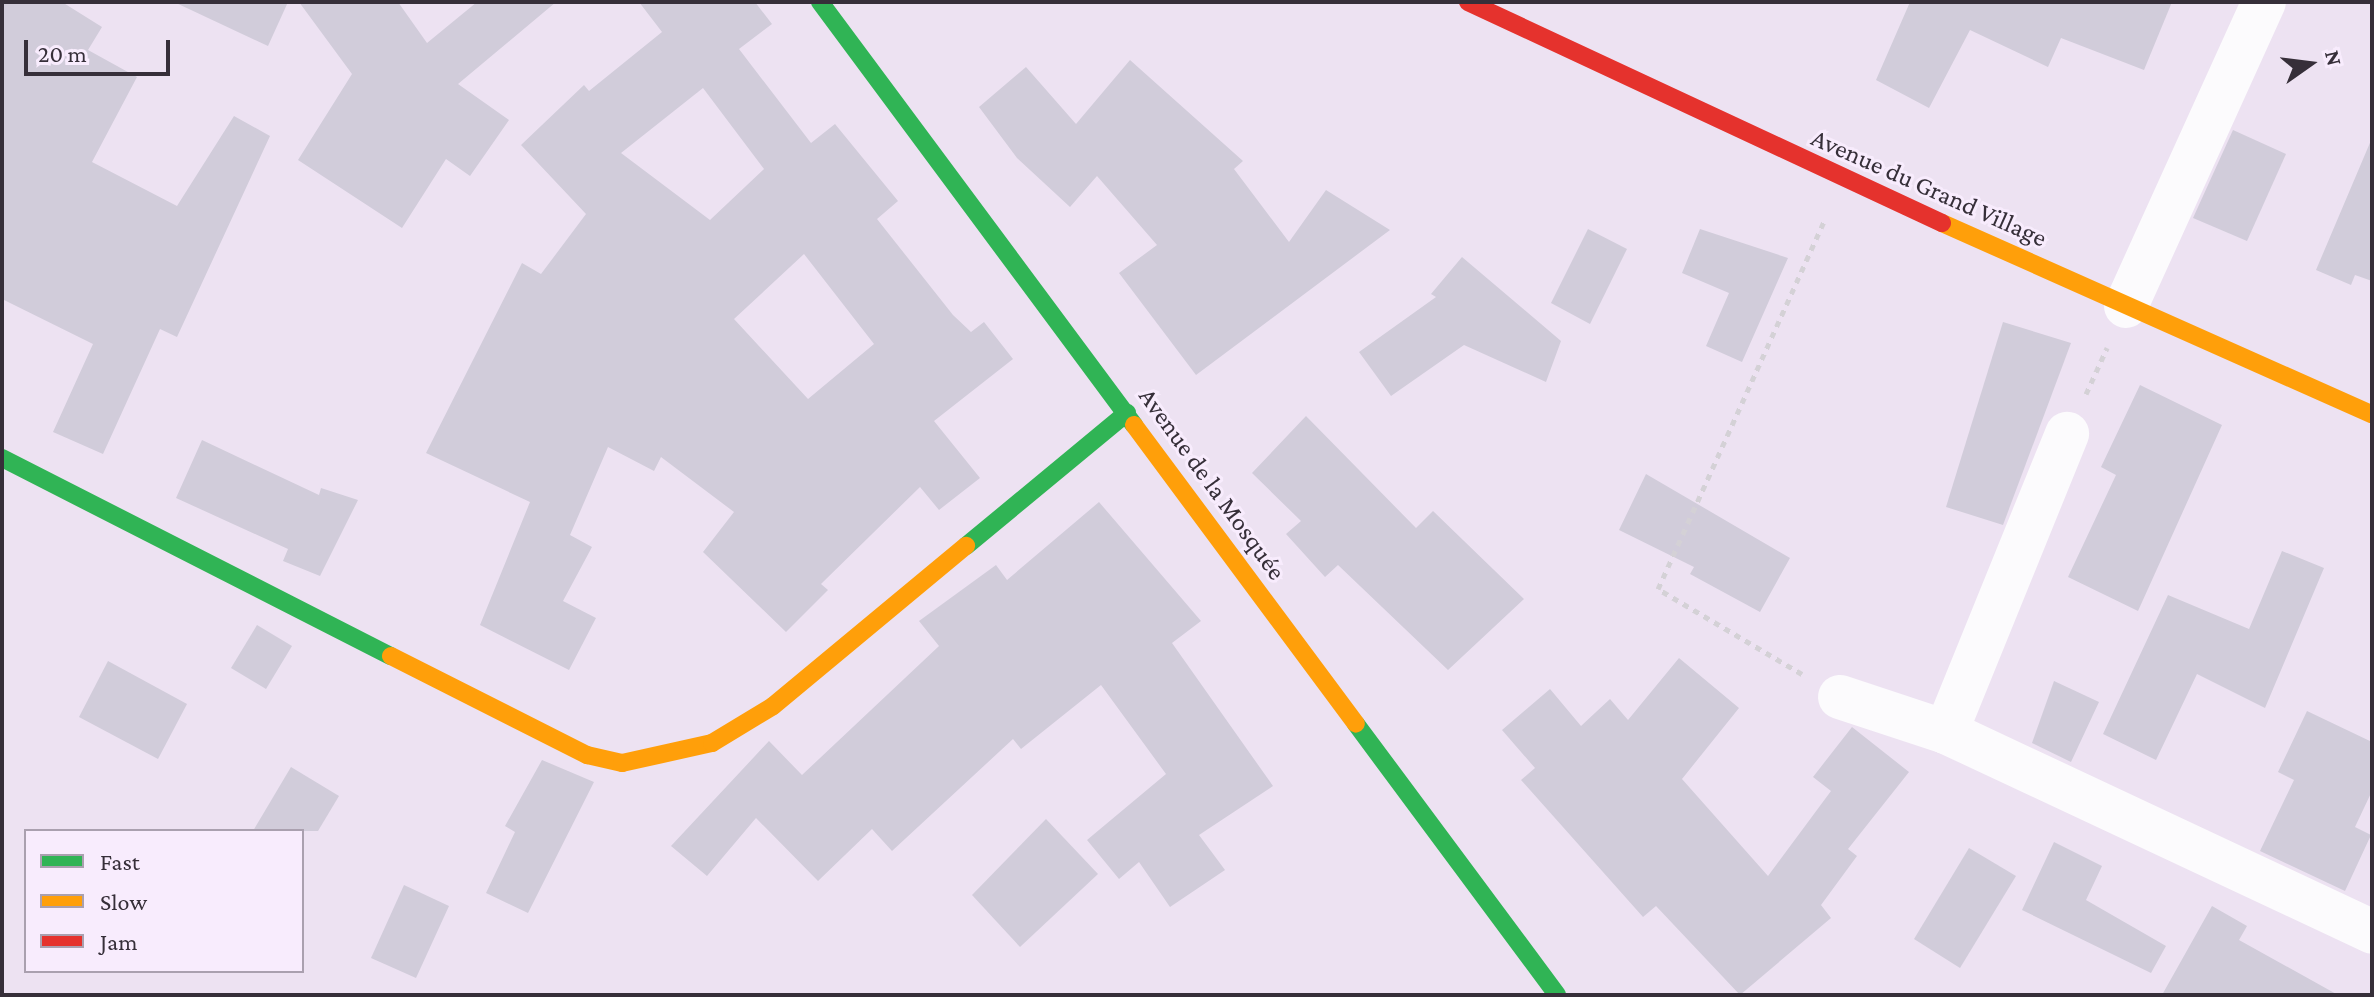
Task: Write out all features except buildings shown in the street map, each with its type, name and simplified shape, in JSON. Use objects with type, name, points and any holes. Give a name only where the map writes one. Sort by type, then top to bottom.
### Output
[{"type":"street","name":"Avenue du Grand Village","points":[[1468,2],[1843,179],[2372,414]]},
{"type":"street","points":[[2126,306],[2264,2]]},
{"type":"street","name":"Avenue de la Mosquée","points":[[821,3],[1557,995]]},
{"type":"street","points":[[2,458],[587,755],[622,763],[712,743],[773,706],[1127,413]]},
{"type":"street","points":[[1946,732],[2067,434]]},
{"type":"street","points":[[1840,697],[1946,732],[2372,932]]},
{"type":"path","points":[[1840,697],[1658,589],[1843,179]]},
{"type":"path","points":[[2067,434],[2126,306]]},
{"type":"traffic: fast","points":[[820,2],[1134,425]]},
{"type":"traffic: fast","points":[[966,546],[1127,413]]},
{"type":"traffic: fast","points":[[2,458],[391,656]]},
{"type":"traffic: fast","points":[[1356,724],[1557,995]]},
{"type":"traffic: slow","points":[[1942,223],[2372,414]]},
{"type":"traffic: slow","points":[[1134,425],[1356,724]]},
{"type":"traffic: slow","points":[[391,656],[587,755],[622,763],[712,743],[773,706],[966,546]]},
{"type":"traffic: jam","points":[[1468,2],[1942,223]]}]
